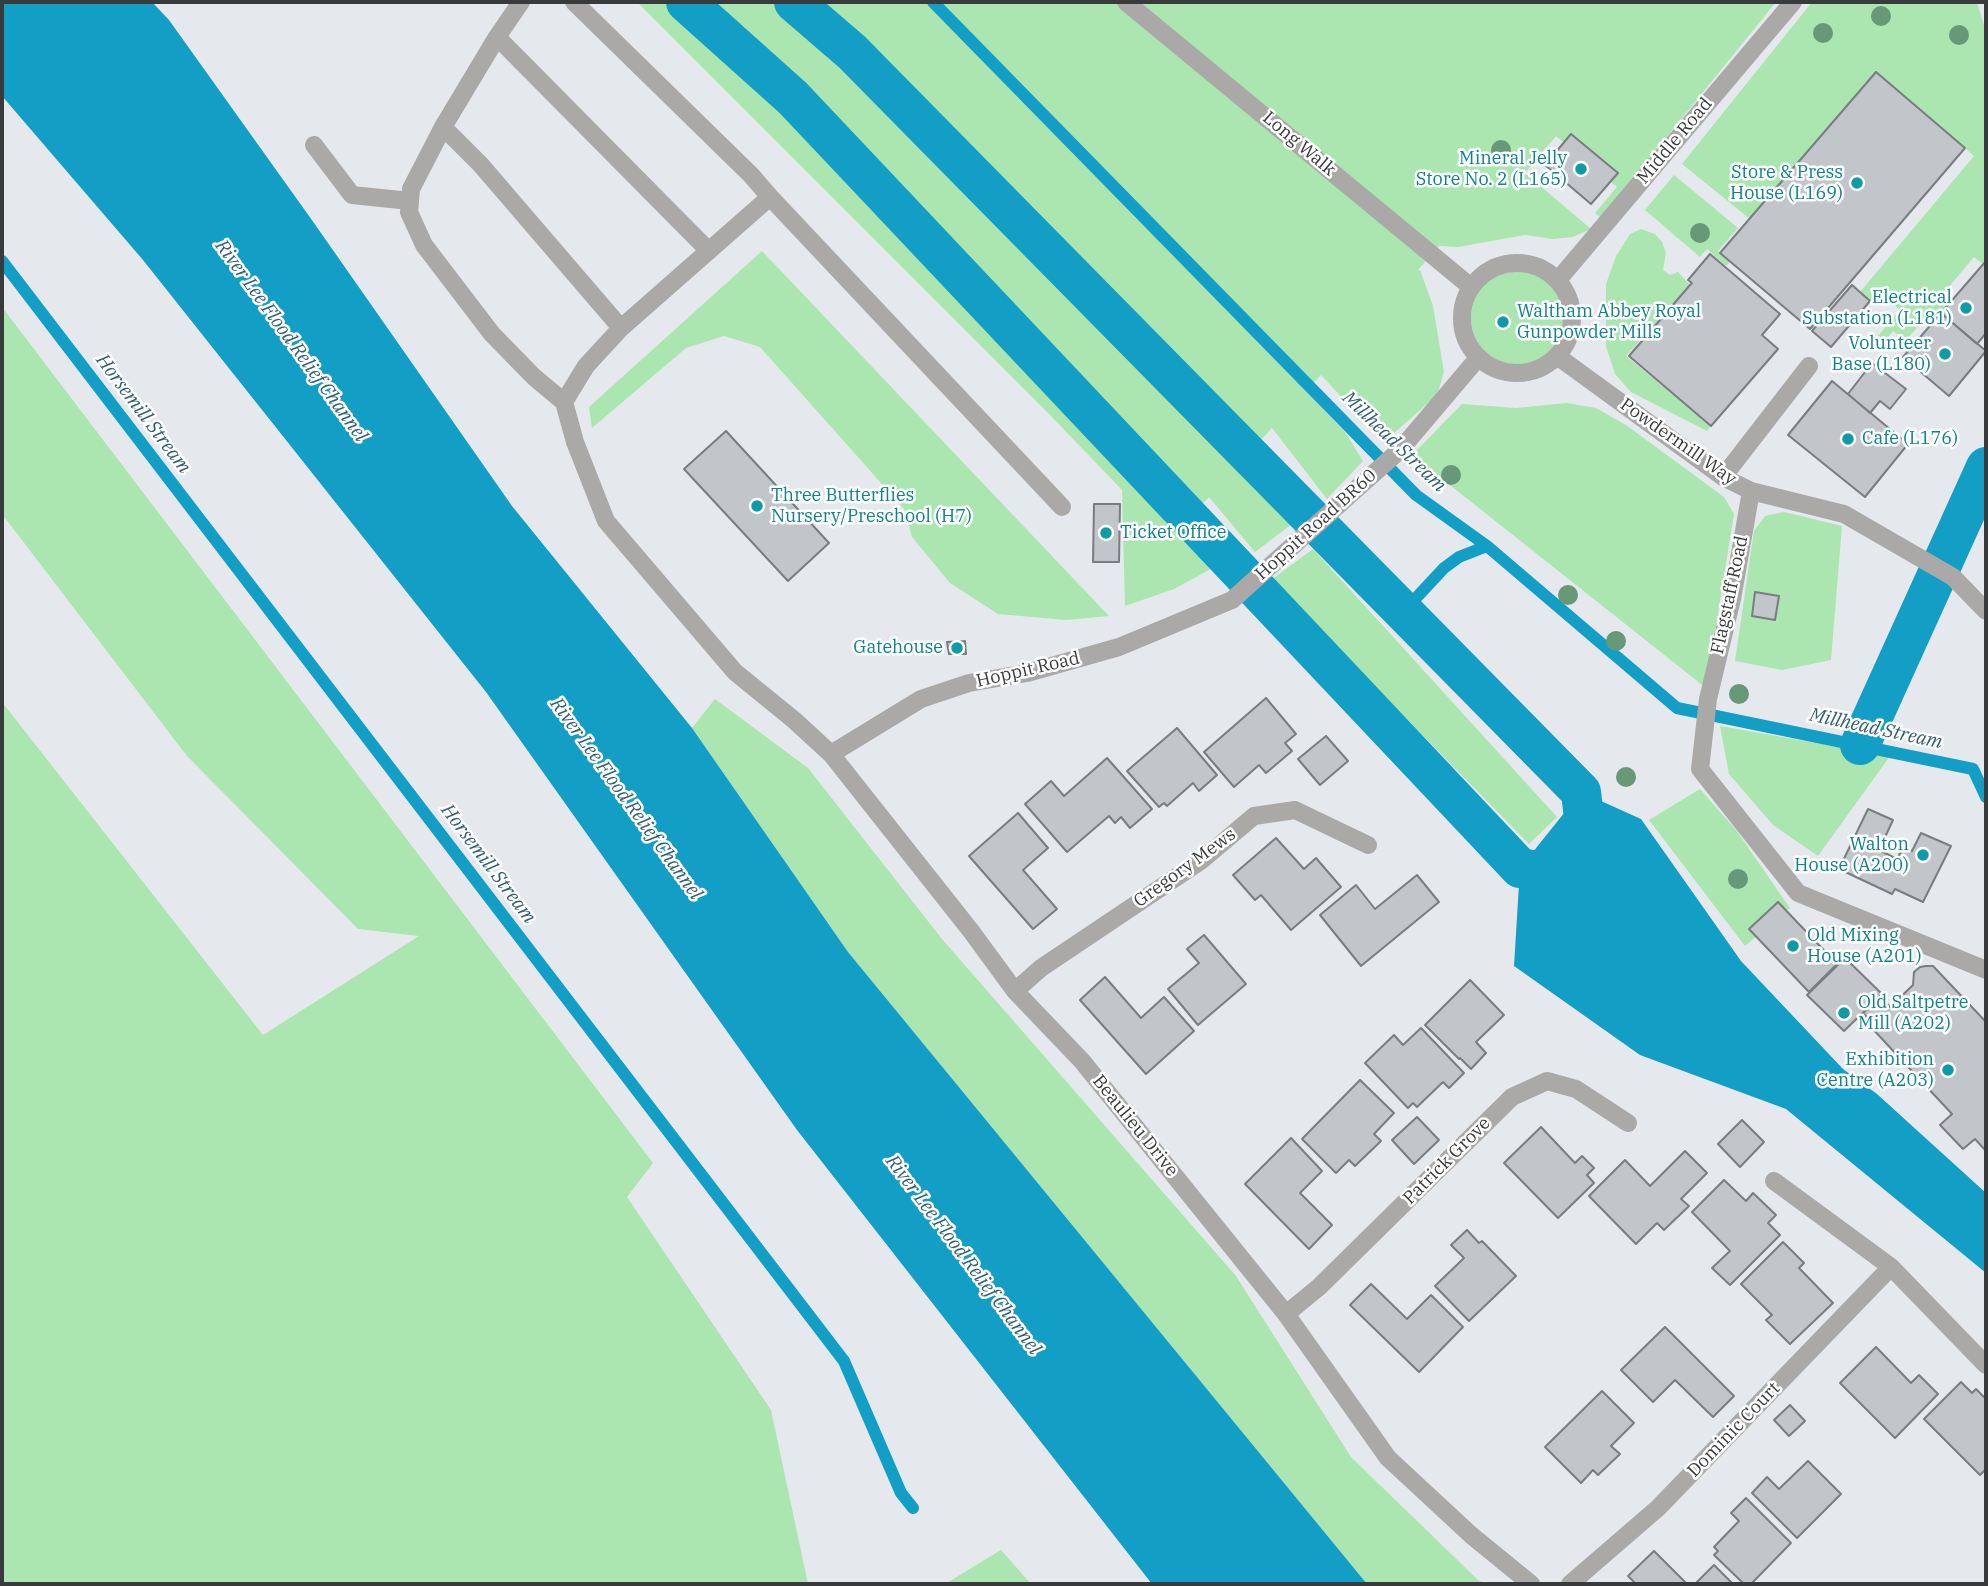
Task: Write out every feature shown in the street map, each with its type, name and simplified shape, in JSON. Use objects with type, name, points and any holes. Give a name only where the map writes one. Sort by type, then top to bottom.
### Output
[{"type":"street","points":[[521,2],[496,37],[443,127],[411,189],[409,212],[425,245],[492,334],[534,377],[564,402],[586,366],[621,328],[770,197]]},
{"type":"street","points":[[575,2],[751,175],[1062,507]]},
{"type":"street","name":"Long Walk","points":[[1126,2],[1471,287]]},
{"type":"street","name":"Middle Road","points":[[1558,280],[1793,2]]},
{"type":"street","points":[[496,37],[709,251]]},
{"type":"street","points":[[443,127],[481,165],[621,328]]},
{"type":"street","points":[[314,145],[352,195],[410,201]]},
{"type":"street","points":[[1509,263],[1527,263],[1544,269],[1558,280],[1567,294],[1572,318],[1567,343],[1557,356],[1543,367],[1527,373],[1510,373],[1493,368],[1478,358],[1467,344],[1462,328],[1461,310],[1471,287],[1477,278],[1492,268],[1509,263]]},
{"type":"street","name":"Powdermill Way","points":[[1557,356],[1723,477],[1751,491],[1844,514],[1953,577],[1986,611]]},
{"type":"street","name":"Hoppit Road BR60","points":[[1232,600],[1400,450],[1478,358]]},
{"type":"street","points":[[1723,477],[1809,366]]},
{"type":"street","name":"Beaulieu Drive","points":[[564,402],[575,442],[606,521],[735,672],[831,754],[1015,990],[1082,1061],[1286,1314],[1388,1458],[1471,1535],[1531,1584]]},
{"type":"street","name":"Flagstaff Road","points":[[1751,491],[1732,599],[1708,699],[1700,769],[1797,893],[1986,970]]},
{"type":"street","name":"Hoppit Road","points":[[831,754],[920,699],[969,683],[1027,673],[1119,646],[1232,600]]},
{"type":"street","name":"Gregory Mews","points":[[1015,990],[1041,968],[1202,860],[1254,816],[1295,810],[1368,845]]},
{"type":"street","name":"Patrick Grove","points":[[1286,1314],[1319,1287],[1512,1097],[1547,1081],[1576,1089],[1628,1123]]},
{"type":"street","points":[[1774,1181],[1891,1268],[1986,1365]]},
{"type":"street","name":"Dominic Court","points":[[1570,1584],[1658,1508],[1891,1268]]},
{"type":"green space","points":[[637,2],[1776,2],[1601,218],[1595,213],[1617,187],[1556,136],[1525,173],[1591,229],[1573,237],[1553,239],[1525,235],[1458,247],[1439,246],[1418,270],[1433,306],[1444,372],[1437,395],[1392,435],[1386,430],[1378,436],[1321,375],[1306,391],[1345,432],[1363,461],[1327,499],[1272,428],[1240,463],[1292,524],[1255,552],[1209,497],[1182,526],[1220,564],[1174,589],[1125,606],[1122,490]]},
{"type":"green space","points":[[1812,2],[1977,2],[1986,32],[1986,261],[1983,264],[1974,257],[1942,295],[1950,302],[1931,324],[1925,319],[1906,340],[1893,331],[1884,342],[1877,337],[1900,310],[1883,295],[1874,304],[1860,292],[1974,156],[1876,72],[1750,219],[1682,164]]},
{"type":"green space","points":[[1674,175],[1738,228],[1718,251],[1730,262],[1726,266],[1707,249],[1700,257],[1645,210]]},
{"type":"green space","points":[[1641,229],[1655,234],[1662,242],[1666,253],[1663,270],[1670,275],[1678,272],[1690,285],[1626,356],[1711,426],[1707,431],[1631,392],[1615,374],[1606,346],[1606,284],[1616,256],[1630,234]]},
{"type":"green space","points":[[762,251],[1109,616],[1066,620],[998,614],[950,583],[912,537],[905,510],[760,347],[724,336],[686,348],[592,428],[589,407]]},
{"type":"green space","points":[[1518,271],[1536,274],[1551,285],[1562,300],[1565,318],[1562,336],[1551,351],[1536,362],[1518,365],[1500,362],[1485,351],[1474,336],[1471,318],[1474,300],[1485,285],[1500,274]]},
{"type":"green space","points":[[2,307],[653,1163],[627,1197],[771,1410],[808,1584],[2,1584],[2,702],[263,1035],[419,936],[358,929],[187,756],[2,514]]},
{"type":"green space","points":[[1567,403],[1596,408],[1626,425],[1724,497],[1734,514],[1706,688],[1412,455],[1462,404],[1516,408]]},
{"type":"green space","points":[[1784,512],[1842,526],[1831,660],[1782,670],[1735,661],[1754,531],[1765,516]]},
{"type":"green space","points":[[1313,549],[1557,817],[1529,844],[1271,580]]},
{"type":"green space","points":[[715,699],[808,768],[942,939],[1236,1276],[1351,1457],[1478,1580],[1486,1584],[1367,1584],[848,952],[692,728]]},
{"type":"green space","points":[[1720,726],[1890,756],[1818,856],[1773,825],[1729,774]]},
{"type":"green space","points":[[1700,789],[1736,830],[1790,908],[1745,946],[1649,820]]},
{"type":"green space","points":[[1001,1550],[1031,1584],[945,1584]]},
{"type":"water","name":"River Lee Flood Relief Channel","points":[[2,2],[152,2],[169,20],[512,506],[692,728],[848,952],[1367,1584],[1152,1584],[797,1130],[486,692],[143,260],[2,96]]},
{"type":"water","points":[[1581,792],[1641,819],[1741,961],[1843,1069],[1877,1094],[1986,1193],[1986,1273],[1786,1109],[1640,1055],[1514,966],[1520,868]]},
{"type":"building","name":"Store & Press House (L169)","points":[[1876,72],[1965,148],[1810,329],[1720,253]]},
{"type":"building","name":"Mineral Jelly Store No. 2 (L165)","points":[[1571,134],[1618,173],[1591,204],[1545,165]]},
{"type":"building","points":[[1710,254],[1780,314],[1762,335],[1778,349],[1711,426],[1629,356],[1692,283],[1688,280]]},
{"type":"building","name":"Electrical Substation (L181)","points":[[1986,261],[1986,333],[1977,344],[1941,313]]},
{"type":"building","points":[[1852,285],[1870,301],[1831,347],[1812,331]]},
{"type":"building","name":"Volunteer Base (L180)","points":[[1941,313],[1986,351],[1949,396],[1903,357]]},
{"type":"building","points":[[1872,363],[1906,389],[1890,409],[1880,401],[1870,413],[1848,394]]},
{"type":"building","name":"Cafe (L176)","points":[[1832,381],[1908,444],[1865,497],[1788,435]]},
{"type":"building","name":"Three Butterflies Nursery/Preschool (H7)","points":[[726,431],[829,543],[788,581],[684,469]]},
{"type":"building","name":"Ticket Office","points":[[1094,504],[1120,504],[1119,562],[1093,562]]},
{"type":"building","points":[[1755,592],[1779,596],[1775,620],[1752,616]]},
{"type":"building","name":"Gatehouse","points":[[965,641],[966,654],[949,654],[947,642]]},
{"type":"building","points":[[1266,698],[1296,734],[1285,743],[1292,751],[1266,773],[1259,765],[1234,787],[1204,752]]},
{"type":"building","points":[[1177,728],[1217,775],[1199,791],[1193,783],[1167,806],[1164,803],[1159,807],[1127,771]]},
{"type":"building","points":[[1326,736],[1348,761],[1320,785],[1298,759]]},
{"type":"building","points":[[1107,758],[1152,809],[1130,828],[1121,817],[1115,823],[1109,816],[1067,852],[1025,804],[1051,781],[1064,796]]},
{"type":"building","name":"Walton House (A200)","points":[[1868,809],[1893,820],[1879,850],[1897,859],[1903,847],[1912,851],[1921,833],[1951,846],[1923,902],[1895,889],[1892,894],[1839,869]]},
{"type":"building","points":[[1018,813],[1048,848],[1023,870],[1057,909],[1033,929],[969,856]]},
{"type":"building","points":[[1276,838],[1304,869],[1316,858],[1341,887],[1291,930],[1261,895],[1255,900],[1233,875]]},
{"type":"building","points":[[1417,875],[1439,902],[1361,966],[1320,915],[1356,885],[1375,909]]},
{"type":"building","name":"Old Mixing House (A201)","points":[[1778,902],[1837,964],[1809,992],[1749,929]]},
{"type":"building","points":[[1204,935],[1246,984],[1198,1025],[1168,989],[1199,963],[1187,949]]},
{"type":"building","name":"Old Saltpetre Mill (A202)","points":[[1845,958],[1882,994],[1844,1031],[1807,995]]},
{"type":"building","name":"Exhibition Centre (A203)","points":[[1926,966],[1933,966],[1986,1022],[1986,1151],[1975,1139],[1963,1149],[1940,1125],[1952,1114],[1870,1026],[1873,1024],[1863,1013],[1881,997],[1890,1007],[1913,985],[1914,972]]},
{"type":"building","points":[[1105,977],[1141,1018],[1164,997],[1194,1031],[1146,1074],[1080,1000]]},
{"type":"building","points":[[1470,980],[1504,1015],[1476,1042],[1486,1053],[1471,1069],[1425,1025]]},
{"type":"building","points":[[1421,1028],[1464,1073],[1449,1088],[1443,1082],[1417,1107],[1413,1103],[1408,1108],[1365,1063],[1394,1035],[1403,1045]]},
{"type":"building","points":[[1360,1080],[1394,1113],[1374,1134],[1381,1141],[1355,1166],[1349,1160],[1336,1173],[1302,1139]]},
{"type":"building","points":[[1417,1117],[1439,1140],[1414,1164],[1392,1140]]},
{"type":"building","points":[[1742,1120],[1764,1142],[1740,1167],[1718,1144]]},
{"type":"building","points":[[1541,1127],[1575,1163],[1582,1156],[1594,1168],[1587,1175],[1594,1183],[1558,1218],[1504,1163]]},
{"type":"building","points":[[1291,1138],[1322,1171],[1300,1193],[1332,1225],[1309,1249],[1245,1184]]},
{"type":"building","points":[[1685,1151],[1707,1173],[1681,1199],[1689,1206],[1664,1230],[1657,1223],[1636,1244],[1589,1196],[1625,1160],[1650,1186]]},
{"type":"building","points":[[1724,1180],[1746,1201],[1753,1193],[1776,1215],[1768,1223],[1780,1235],[1730,1285],[1712,1268],[1730,1251],[1692,1212]]},
{"type":"building","points":[[1467,1230],[1479,1243],[1482,1241],[1516,1276],[1469,1321],[1435,1286],[1464,1258],[1451,1245]]},
{"type":"building","points":[[1783,1242],[1804,1263],[1799,1268],[1833,1303],[1790,1344],[1766,1320],[1772,1315],[1741,1284]]},
{"type":"building","points":[[1371,1284],[1407,1319],[1431,1295],[1463,1327],[1419,1372],[1350,1305]]},
{"type":"building","points":[[1665,1327],[1734,1396],[1713,1417],[1675,1380],[1653,1402],[1621,1370]]},
{"type":"building","points":[[1876,1347],[1911,1383],[1919,1375],[1938,1394],[1895,1438],[1840,1383]]},
{"type":"building","points":[[1961,1382],[1972,1393],[1976,1389],[1986,1399],[1986,1469],[1980,1475],[1924,1419]]},
{"type":"building","points":[[1602,1391],[1634,1423],[1611,1446],[1620,1454],[1598,1475],[1593,1470],[1581,1483],[1545,1447]]},
{"type":"building","points":[[1790,1405],[1805,1421],[1789,1436],[1774,1420]]},
{"type":"building","points":[[1808,1461],[1841,1494],[1797,1538],[1752,1493],[1767,1477],[1779,1489]]},
{"type":"building","points":[[1746,1498],[1791,1543],[1751,1584],[1744,1584],[1714,1555],[1718,1551],[1714,1547],[1739,1521],[1731,1513]]},
{"type":"building","points":[[1654,1551],[1687,1584],[1636,1584],[1628,1576]]},
{"type":"building","points":[[1714,1565],[1733,1584],[1695,1584]]},
{"type":"waterway","points":[[686,2],[793,98],[1520,868],[1574,877]]},
{"type":"waterway","points":[[794,2],[852,52],[1581,792],[1587,845]]},
{"type":"waterway","name":"Millhead Stream","points":[[933,2],[1416,495],[1487,546],[1677,708],[1973,769],[1986,797]]},
{"type":"waterway","name":"Horsemill Stream","points":[[2,261],[844,1361],[901,1493],[913,1508]]},
{"type":"waterway","points":[[1860,745],[1986,467]]},
{"type":"waterway","points":[[1403,612],[1444,568],[1459,557],[1487,546]]},
{"type":"place","name":"Mineral Jelly Store No. 2 (L165)","points":[[1581,169]]},
{"type":"place","name":"Store & Press House (L169)","points":[[1857,183]]},
{"type":"place","name":"Electrical Substation (L181)","points":[[1966,308]]},
{"type":"place","name":"Waltham Abbey Royal Gunpowder Mills","points":[[1503,322]]},
{"type":"place","name":"Volunteer Base (L180)","points":[[1945,354]]},
{"type":"place","name":"Cafe (L176)","points":[[1848,439]]},
{"type":"place","name":"Three Butterflies Nursery/Preschool (H7)","points":[[757,506]]},
{"type":"place","name":"Ticket Office","points":[[1106,533]]},
{"type":"place","name":"Gatehouse","points":[[957,648]]},
{"type":"place","name":"Walton House (A200)","points":[[1923,855]]},
{"type":"place","name":"Old Mixing House (A201)","points":[[1793,946]]},
{"type":"place","name":"Old Saltpetre Mill (A202)","points":[[1844,1013]]},
{"type":"place","name":"Exhibition Centre (A203)","points":[[1948,1070]]}]
